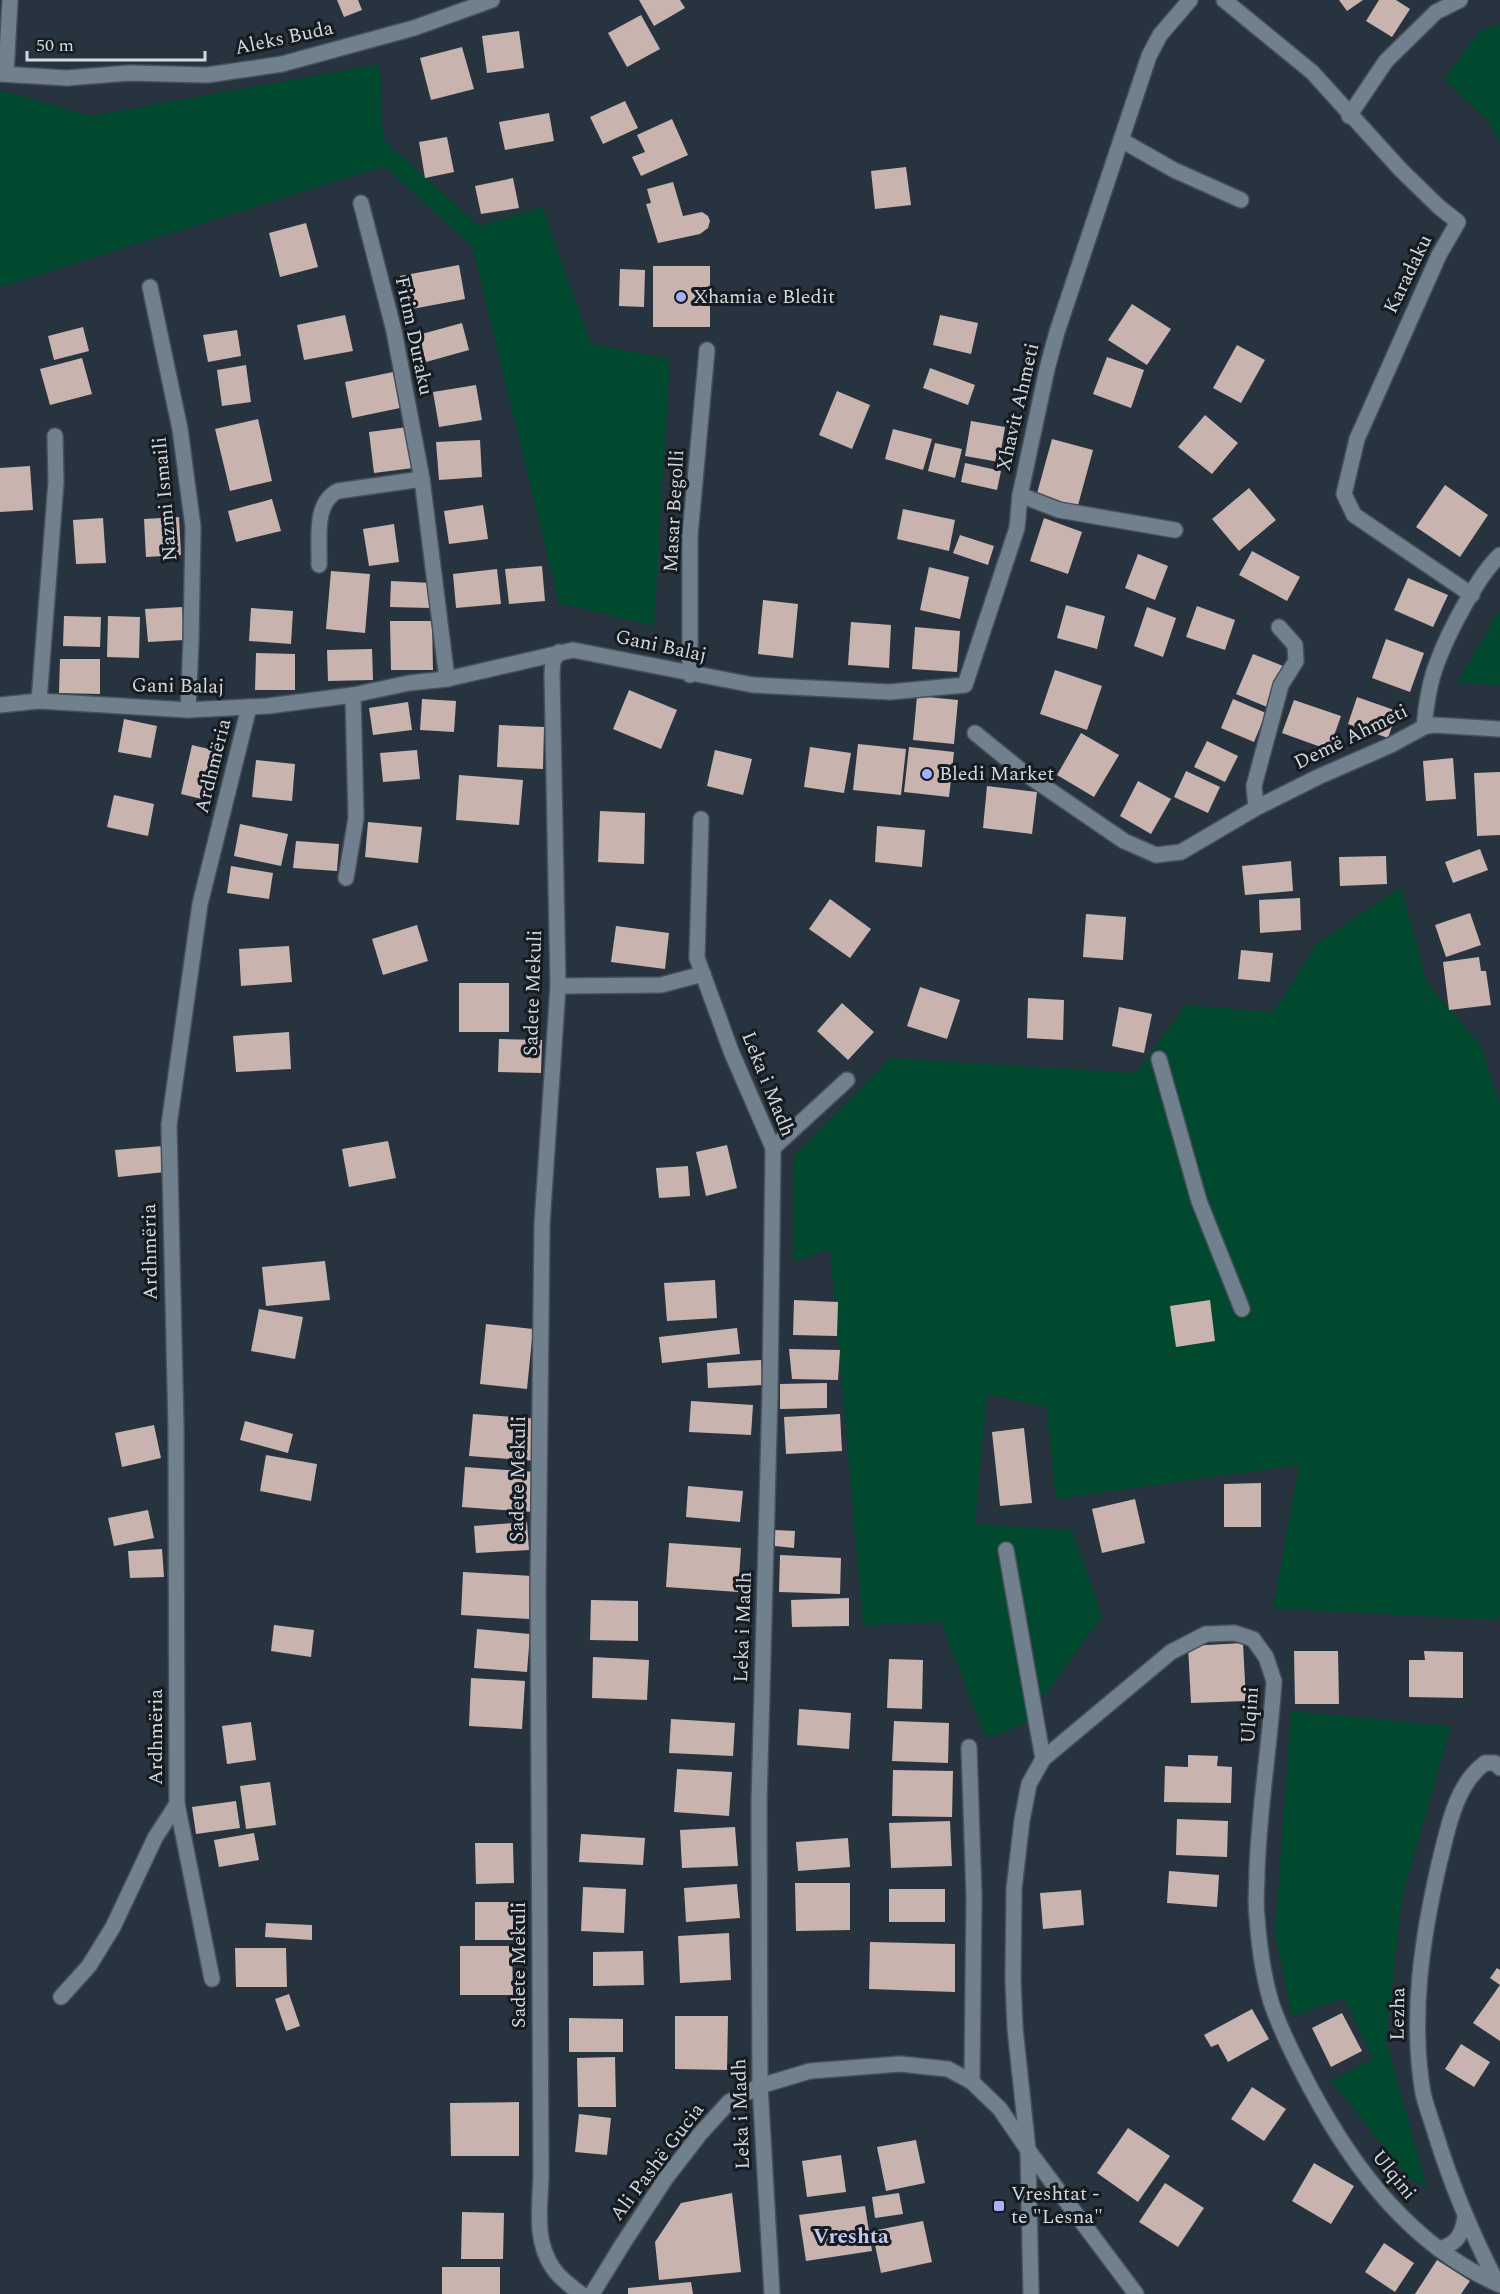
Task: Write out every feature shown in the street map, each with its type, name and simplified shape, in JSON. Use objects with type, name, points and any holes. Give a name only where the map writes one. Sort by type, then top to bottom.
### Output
[{"type":"street","name":"Aleks Buda","points":[[10,0],[3,74],[67,78],[129,73],[207,75],[282,64],[414,28],[492,0]]},
{"type":"street","name":"Xhavit Ahmeti","points":[[965,686],[1017,528],[1020,495],[1047,369],[1121,140],[1149,56],[1160,35],[1190,0]]},
{"type":"street","name":"Karadaku","points":[[1224,0],[1312,72],[1401,170],[1458,222],[1439,255],[1362,429],[1344,494],[1354,515],[1472,595]]},
{"type":"street","points":[[1350,116],[1386,61],[1436,12],[1460,0]]},
{"type":"street","points":[[1121,140],[1174,170],[1241,200]]},
{"type":"street","name":"Fitim Duraku","points":[[362,203],[394,331],[422,479],[447,679]]},
{"type":"street","name":"Nazmi Ismaili","points":[[150,287],[180,429],[193,527],[188,710]]},
{"type":"street","name":"Masar Begolli","points":[[690,675],[690,535],[707,350]]},
{"type":"street","points":[[39,700],[56,482],[55,436]]},
{"type":"street","points":[[319,565],[321,508],[329,495],[338,491],[422,479]]},
{"type":"street","points":[[1020,495],[1059,510],[1175,530]]},
{"type":"street","name":"Demë Ahmeti","points":[[975,733],[1023,772],[1115,834],[1155,855],[1181,852],[1256,808],[1318,777],[1391,746],[1424,728],[1426,704],[1436,664],[1488,566],[1500,555]]},
{"type":"street","name":"Demë Ahmeti","points":[[1256,808],[1254,786],[1277,696],[1296,661],[1295,645],[1279,627]]},
{"type":"street","name":"Gani Balaj","points":[[0,705],[39,700],[188,710],[249,706],[353,695],[409,683],[447,679],[559,652],[573,651],[690,675],[753,685],[890,692],[965,686]]},
{"type":"street","name":"Sadete Mekuli","points":[[559,652],[553,661],[552,673],[558,986],[542,1224],[538,1592],[540,2230],[543,2250],[553,2270],[581,2294]]},
{"type":"street","points":[[346,878],[356,818],[353,695]]},
{"type":"street","name":"Ardhmëria","points":[[212,1979],[177,1804],[176,1428],[169,1125],[200,904],[249,706]]},
{"type":"street","points":[[1424,728],[1434,725],[1500,729]]},
{"type":"street","name":"Leka i Madh","points":[[701,819],[697,958],[731,1051],[773,1148],[770,1393],[759,1803],[760,2086],[772,2294]]},
{"type":"street","points":[[558,986],[661,985],[704,974]]},
{"type":"street","points":[[1159,1059],[1199,1201],[1242,1309]]},
{"type":"street","points":[[773,1148],[847,1080]]},
{"type":"street","points":[[1006,1550],[1043,1758]]},
{"type":"street","name":"Ulqini","points":[[1031,2294],[1028,2150],[1015,2028],[1014,1889],[1022,1820],[1029,1784],[1043,1758],[1171,1652],[1206,1634],[1235,1633],[1253,1639],[1266,1657],[1274,1681],[1258,1840],[1256,1914],[1261,1956],[1271,2002],[1289,2048],[1338,2136],[1364,2175],[1400,2217],[1439,2249],[1498,2284]]},
{"type":"street","points":[[969,1747],[974,1896],[972,2082]]},
{"type":"street","name":"Lezha","points":[[1498,1760],[1485,1762],[1475,1770],[1460,1794],[1446,1835],[1430,1906],[1419,1980],[1418,2044],[1423,2094],[1440,2149],[1465,2216],[1498,2284]]},
{"type":"street","name":"Ardhmëria","points":[[61,1997],[88,1966],[113,1927],[155,1838],[177,1804]]},
{"type":"street","name":"Ali Pashë Gucia","points":[[592,2294],[666,2178],[700,2134],[729,2102],[760,2086],[810,2071],[900,2064],[948,2069],[972,2082],[1000,2109],[1136,2294]]},
{"type":"street","points":[[1439,2249],[1457,2240],[1463,2230],[1465,2216]]},
{"type":"green space","points":[[1500,24],[1500,144],[1489,121],[1444,80],[1478,32]]},
{"type":"green space","points":[[380,64],[383,139],[479,226],[542,207],[591,344],[670,359],[654,626],[559,603],[472,246],[384,166],[0,287],[0,92],[9,92],[90,116]]},
{"type":"green space","points":[[1500,609],[1500,685],[1457,683]]},
{"type":"green space","points":[[1401,887],[1427,983],[1481,1046],[1500,1106],[1500,1615],[1496,1620],[1273,1608],[1299,1465],[1056,1499],[1046,1407],[987,1394],[975,1524],[1072,1530],[1102,1616],[1024,1724],[986,1738],[941,1622],[863,1625],[830,1249],[793,1262],[794,1156],[890,1058],[1136,1073],[1186,1005],[1273,1012],[1317,943]]},
{"type":"green space","points":[[1291,1711],[1451,1726],[1402,1897],[1386,2040],[1427,2187],[1411,2180],[1331,2081],[1373,2059],[1344,1997],[1292,2017],[1275,1934]]},
{"type":"building","points":[[337,0],[358,0],[362,10],[344,17]]},
{"type":"building","points":[[639,0],[680,0],[685,8],[654,26]]},
{"type":"building","points":[[1339,0],[1363,0],[1347,11]]},
{"type":"building","points":[[1379,0],[1396,0],[1410,9],[1392,37],[1366,21]]},
{"type":"building","points":[[641,15],[660,49],[627,67],[608,33]]},
{"type":"building","points":[[519,31],[524,68],[487,73],[482,36]]},
{"type":"building","points":[[462,47],[474,89],[431,100],[420,58]]},
{"type":"building","points":[[625,101],[638,128],[603,144],[590,117]]},
{"type":"building","points":[[549,113],[554,141],[505,150],[499,122]]},
{"type":"building","points":[[672,119],[688,155],[641,176],[632,157],[645,152],[637,135]]},
{"type":"building","points":[[447,137],[454,172],[425,178],[419,142]]},
{"type":"building","points":[[906,167],[911,205],[875,209],[871,171]]},
{"type":"building","points":[[513,178],[519,208],[481,214],[475,186]]},
{"type":"building","points":[[673,182],[683,216],[702,212],[708,216],[710,221],[708,228],[700,234],[658,243],[646,204],[651,203],[647,189]]},
{"type":"building","points":[[306,223],[318,267],[280,277],[269,233]]},
{"type":"building","points":[[459,265],[465,299],[407,310],[400,276]]},
{"type":"building","name":"Xhamia e Bledit","points":[[653,266],[710,266],[710,327],[653,327]]},
{"type":"building","points":[[620,269],[645,270],[644,307],[619,306]]},
{"type":"building","points":[[1132,304],[1171,329],[1147,365],[1108,340]]},
{"type":"building","points":[[345,315],[353,351],[304,360],[297,325]]},
{"type":"building","points":[[940,315],[978,323],[971,354],[933,345]]},
{"type":"building","points":[[462,323],[469,350],[426,362],[418,335]]},
{"type":"building","points":[[83,327],[89,351],[54,360],[48,336]]},
{"type":"building","points":[[237,330],[241,356],[208,362],[203,335]]},
{"type":"building","points":[[1237,345],[1265,360],[1241,403],[1213,388]]},
{"type":"building","points":[[1107,357],[1144,370],[1131,408],[1093,394]]},
{"type":"building","points":[[82,358],[92,394],[50,405],[40,369]]},
{"type":"building","points":[[246,365],[251,402],[222,406],[217,370]]},
{"type":"building","points":[[930,368],[975,385],[968,405],[923,388]]},
{"type":"building","points":[[393,372],[400,408],[352,418],[345,382]]},
{"type":"building","points":[[476,385],[482,420],[439,427],[433,392]]},
{"type":"building","points":[[837,391],[870,405],[852,449],[819,435]]},
{"type":"building","points":[[1205,415],[1238,443],[1212,474],[1178,447]]},
{"type":"building","points":[[258,419],[272,481],[230,491],[215,429]]},
{"type":"building","points":[[971,421],[1005,427],[999,462],[965,456]]},
{"type":"building","points":[[408,427],[413,468],[374,473],[369,432]]},
{"type":"building","points":[[893,429],[932,439],[923,470],[885,459]]},
{"type":"building","points":[[1052,439],[1093,450],[1077,509],[1036,497]]},
{"type":"building","points":[[480,440],[482,477],[439,480],[436,442]]},
{"type":"building","points":[[935,443],[962,449],[955,478],[928,471]]},
{"type":"building","points":[[965,463],[1001,471],[997,490],[961,482]]},
{"type":"building","points":[[30,466],[33,510],[0,512],[0,468]]},
{"type":"building","points":[[1445,485],[1488,515],[1460,557],[1416,527]]},
{"type":"building","points":[[1249,488],[1276,520],[1239,551],[1212,519]]},
{"type":"building","points":[[272,499],[281,531],[236,542],[228,511]]},
{"type":"building","points":[[483,505],[488,539],[449,544],[444,511]]},
{"type":"building","points":[[903,509],[955,520],[949,551],[897,539]]},
{"type":"building","points":[[179,517],[181,555],[146,557],[144,519]]},
{"type":"building","points":[[103,518],[106,563],[76,564],[73,520]]},
{"type":"building","points":[[1044,518],[1082,532],[1068,574],[1030,561]]},
{"type":"building","points":[[394,524],[399,562],[369,566],[363,529]]},
{"type":"building","points":[[960,535],[994,546],[988,565],[953,553]]},
{"type":"building","points":[[1252,551],[1300,577],[1287,601],[1239,575]]},
{"type":"building","points":[[1138,554],[1168,566],[1155,600],[1125,588]]},
{"type":"building","points":[[542,566],[545,601],[509,604],[505,569]]},
{"type":"building","points":[[929,567],[969,577],[960,619],[920,610]]},
{"type":"building","points":[[497,569],[501,604],[456,608],[453,574]]},
{"type":"building","points":[[331,571],[370,574],[365,633],[326,629]]},
{"type":"building","points":[[1408,578],[1448,595],[1433,627],[1394,610]]},
{"type":"building","points":[[391,581],[432,583],[431,608],[390,607]]},
{"type":"building","points":[[763,600],[798,604],[793,658],[758,654]]},
{"type":"building","points":[[1066,605],[1105,616],[1097,649],[1057,638]]},
{"type":"building","points":[[1197,606],[1235,620],[1225,650],[1186,637]]},
{"type":"building","points":[[182,607],[184,640],[148,642],[145,609]]},
{"type":"building","points":[[1147,607],[1176,618],[1163,657],[1134,646]]},
{"type":"building","points":[[251,608],[293,611],[291,644],[249,641]]},
{"type":"building","points":[[64,616],[101,617],[100,647],[63,646]]},
{"type":"building","points":[[108,616],[140,617],[139,658],[107,657]]},
{"type":"building","points":[[390,621],[432,621],[433,670],[391,670]]},
{"type":"building","points":[[851,622],[891,625],[889,668],[848,665]]},
{"type":"building","points":[[915,627],[960,631],[957,672],[912,669]]},
{"type":"building","points":[[1386,639],[1424,653],[1410,692],[1372,678]]},
{"type":"building","points":[[372,649],[373,680],[328,681],[327,650]]},
{"type":"building","points":[[256,653],[295,654],[295,690],[255,690]]},
{"type":"building","points":[[1253,654],[1283,666],[1267,707],[1236,694]]},
{"type":"building","points":[[60,659],[100,659],[100,694],[59,693]]},
{"type":"building","points":[[1055,670],[1102,686],[1087,730],[1040,714]]},
{"type":"building","points":[[629,690],[677,710],[661,749],[613,729]]},
{"type":"building","points":[[917,696],[958,700],[954,744],[913,740]]},
{"type":"building","points":[[1357,697],[1397,711],[1388,738],[1348,724]]},
{"type":"building","points":[[422,699],[456,701],[454,732],[420,730]]},
{"type":"building","points":[[1233,699],[1266,713],[1254,742],[1221,728]]},
{"type":"building","points":[[1294,700],[1341,716],[1329,750],[1282,733]]},
{"type":"building","points":[[408,702],[412,730],[373,735],[369,708]]},
{"type":"building","points":[[124,719],[157,726],[151,758],[118,752]]},
{"type":"building","points":[[499,725],[544,727],[543,769],[497,767]]},
{"type":"building","points":[[1081,733],[1119,755],[1094,797],[1057,775]]},
{"type":"building","points":[[1207,741],[1238,756],[1225,782],[1194,767]]},
{"type":"building","points":[[858,744],[906,749],[901,795],[853,790]]},
{"type":"building","points":[[192,745],[221,752],[210,801],[181,794]]},
{"type":"building","points":[[810,747],[851,753],[844,793],[804,787]]},
{"type":"building","points":[[909,747],[954,752],[949,797],[904,792]]},
{"type":"building","points":[[417,750],[420,779],[383,782],[380,753]]},
{"type":"building","points":[[715,750],[752,759],[743,795],[707,786]]},
{"type":"building","points":[[1453,758],[1456,799],[1426,801],[1423,761]]},
{"type":"building","points":[[256,760],[295,764],[292,801],[252,797]]},
{"type":"building","points":[[1186,771],[1220,787],[1208,813],[1174,797]]},
{"type":"building","points":[[1500,772],[1500,835],[1477,836],[1474,773]]},
{"type":"building","points":[[459,775],[523,780],[519,825],[456,820]]},
{"type":"building","points":[[1138,781],[1171,799],[1151,834],[1120,816]]},
{"type":"building","points":[[987,786],[1037,792],[1032,834],[983,828]]},
{"type":"building","points":[[114,795],[154,804],[148,836],[107,827]]},
{"type":"building","points":[[600,811],[645,813],[644,864],[598,862]]},
{"type":"building","points":[[368,822],[422,827],[418,863],[365,857]]},
{"type":"building","points":[[240,824],[288,834],[281,866],[234,856]]},
{"type":"building","points":[[877,826],[925,830],[922,867],[875,862]]},
{"type":"building","points":[[296,841],[339,844],[337,871],[293,868]]},
{"type":"building","points":[[1480,849],[1488,870],[1453,883],[1445,862]]},
{"type":"building","points":[[1386,856],[1387,884],[1340,886],[1339,857]]},
{"type":"building","points":[[1291,861],[1293,891],[1245,895],[1242,866]]},
{"type":"building","points":[[231,866],[273,873],[269,899],[227,893]]},
{"type":"building","points":[[1300,898],[1301,930],[1260,933],[1259,900]]},
{"type":"building","points":[[830,899],[871,929],[850,958],[809,929]]},
{"type":"building","points":[[1470,913],[1481,945],[1446,957],[1435,925]]},
{"type":"building","points":[[1086,914],[1126,917],[1123,960],[1083,957]]},
{"type":"building","points":[[417,925],[428,961],[383,975],[372,939]]},
{"type":"building","points":[[616,926],[669,933],[665,969],[611,962]]},
{"type":"building","points":[[289,946],[292,982],[241,986],[239,949]]},
{"type":"building","points":[[1241,950],[1273,953],[1270,982],[1238,979]]},
{"type":"building","points":[[1479,957],[1481,971],[1486,971],[1491,1005],[1449,1010],[1443,962]]},
{"type":"building","points":[[459,983],[509,983],[509,1032],[459,1032]]},
{"type":"building","points":[[920,987],[960,1000],[947,1039],[907,1026]]},
{"type":"building","points":[[1028,998],[1064,1000],[1063,1040],[1027,1038]]},
{"type":"building","points":[[842,1003],[874,1032],[848,1060],[817,1031]]},
{"type":"building","points":[[1119,1007],[1152,1014],[1144,1053],[1112,1046]]},
{"type":"building","points":[[289,1032],[291,1069],[236,1072],[233,1036]]},
{"type":"building","points":[[499,1039],[542,1040],[541,1073],[498,1072]]},
{"type":"building","points":[[388,1141],[396,1178],[349,1187],[342,1149]]},
{"type":"building","points":[[727,1145],[737,1188],[706,1196],[696,1152]]},
{"type":"building","points":[[163,1146],[165,1172],[118,1177],[115,1150]]},
{"type":"building","points":[[688,1166],[690,1196],[659,1198],[656,1168]]},
{"type":"building","points":[[325,1261],[330,1300],[266,1306],[262,1267]]},
{"type":"building","points":[[715,1280],[717,1318],[667,1321],[664,1283]]},
{"type":"building","points":[[794,1300],[838,1302],[837,1336],[793,1335]]},
{"type":"building","points":[[1210,1300],[1215,1341],[1176,1347],[1170,1306]]},
{"type":"building","points":[[259,1309],[303,1317],[295,1359],[251,1351]]},
{"type":"building","points":[[486,1324],[533,1329],[527,1389],[480,1384]]},
{"type":"building","points":[[737,1328],[740,1354],[662,1363],[659,1337]]},
{"type":"building","points":[[789,1349],[840,1350],[838,1380],[792,1379]]},
{"type":"building","points":[[761,1360],[763,1385],[708,1388],[707,1363]]},
{"type":"building","points":[[827,1383],[827,1408],[780,1409],[780,1384]]},
{"type":"building","points":[[691,1401],[753,1405],[751,1435],[689,1432]]},
{"type":"building","points":[[473,1414],[540,1419],[537,1461],[469,1456]]},
{"type":"building","points":[[840,1414],[842,1451],[786,1454],[784,1417]]},
{"type":"building","points":[[245,1421],[293,1434],[288,1453],[240,1440]]},
{"type":"building","points":[[154,1425],[161,1458],[122,1467],[115,1433]]},
{"type":"building","points":[[1024,1428],[1032,1503],[1000,1506],[992,1432]]},
{"type":"building","points":[[266,1455],[317,1464],[311,1501],[260,1491]]},
{"type":"building","points":[[465,1467],[536,1472],[533,1512],[462,1507]]},
{"type":"building","points":[[1261,1483],[1261,1527],[1224,1527],[1224,1484]]},
{"type":"building","points":[[688,1486],[743,1491],[740,1522],[686,1517]]},
{"type":"building","points":[[1135,1499],[1145,1543],[1102,1553],[1092,1509]]},
{"type":"building","points":[[148,1510],[154,1538],[114,1546],[108,1518]]},
{"type":"building","points":[[527,1522],[529,1550],[476,1553],[474,1526]]},
{"type":"building","points":[[775,1530],[795,1531],[794,1548],[775,1546]]},
{"type":"building","points":[[669,1543],[741,1548],[738,1592],[666,1587]]},
{"type":"building","points":[[162,1549],[164,1577],[130,1578],[128,1551]]},
{"type":"building","points":[[780,1555],[841,1558],[840,1594],[779,1592]]},
{"type":"building","points":[[463,1572],[532,1576],[529,1619],[461,1615]]},
{"type":"building","points":[[849,1598],[849,1626],[792,1627],[791,1600]]},
{"type":"building","points":[[591,1600],[638,1601],[638,1641],[590,1640]]},
{"type":"building","points":[[274,1625],[314,1630],[311,1657],[271,1651]]},
{"type":"building","points":[[477,1629],[530,1634],[527,1672],[474,1668]]},
{"type":"building","points":[[1243,1643],[1246,1701],[1191,1703],[1188,1646]]},
{"type":"building","points":[[1294,1651],[1338,1651],[1339,1704],[1295,1704]]},
{"type":"building","points":[[1424,1651],[1463,1652],[1463,1698],[1409,1697],[1409,1660],[1425,1660]]},
{"type":"building","points":[[593,1657],[649,1660],[647,1700],[592,1698]]},
{"type":"building","points":[[889,1659],[923,1660],[922,1709],[887,1708]]},
{"type":"building","points":[[471,1678],[525,1681],[522,1729],[469,1726]]},
{"type":"building","points":[[799,1709],[851,1713],[849,1749],[797,1745]]},
{"type":"building","points":[[671,1719],[735,1723],[733,1756],[669,1753]]},
{"type":"building","points":[[894,1721],[949,1723],[948,1763],[892,1761]]},
{"type":"building","points":[[251,1722],[256,1760],[227,1764],[222,1726]]},
{"type":"building","points":[[1188,1755],[1218,1756],[1217,1766],[1232,1767],[1231,1803],[1164,1802],[1165,1766],[1188,1767]]},
{"type":"building","points":[[677,1769],[732,1772],[729,1816],[674,1812]]},
{"type":"building","points":[[893,1770],[953,1771],[952,1817],[892,1816]]},
{"type":"building","points":[[270,1782],[276,1825],[246,1829],[240,1786]]},
{"type":"building","points":[[236,1801],[240,1828],[196,1834],[192,1807]]},
{"type":"building","points":[[1177,1819],[1228,1821],[1227,1857],[1176,1855]]},
{"type":"building","points":[[950,1821],[952,1866],[891,1868],[889,1823]]},
{"type":"building","points":[[735,1827],[738,1866],[682,1868],[680,1830]]},
{"type":"building","points":[[254,1833],[259,1860],[219,1867],[214,1840]]},
{"type":"building","points":[[581,1834],[645,1838],[643,1865],[579,1862]]},
{"type":"building","points":[[848,1838],[850,1867],[798,1871],[796,1842]]},
{"type":"building","points":[[475,1843],[513,1843],[514,1883],[476,1884]]},
{"type":"building","points":[[1169,1871],[1219,1875],[1217,1907],[1167,1903]]},
{"type":"building","points":[[795,1883],[850,1883],[850,1930],[796,1931]]},
{"type":"building","points":[[737,1884],[740,1918],[686,1922],[684,1888]]},
{"type":"building","points":[[583,1887],[626,1889],[624,1933],[581,1931]]},
{"type":"building","points":[[889,1889],[945,1889],[945,1922],[889,1922]]},
{"type":"building","points":[[1081,1890],[1084,1925],[1043,1929],[1040,1893]]},
{"type":"building","points":[[475,1902],[516,1902],[516,1940],[475,1940]]},
{"type":"building","points":[[266,1923],[312,1925],[312,1940],[265,1937]]},
{"type":"building","points":[[729,1933],[731,1980],[680,1983],[678,1936]]},
{"type":"building","points":[[870,1942],[955,1944],[955,1992],[869,1989]]},
{"type":"building","points":[[460,1946],[512,1946],[513,1995],[460,1995]]},
{"type":"building","points":[[235,1948],[286,1948],[287,1987],[236,1987]]},
{"type":"building","points":[[643,1951],[644,1985],[593,1986],[593,1952]]},
{"type":"building","points":[[1497,1968],[1500,1970],[1500,1985],[1490,1978]]},
{"type":"building","points":[[1500,1985],[1500,2041],[1473,2023]]},
{"type":"building","points":[[289,1994],[300,2026],[286,2031],[275,1999]]},
{"type":"building","points":[[1252,2009],[1269,2039],[1228,2062],[1218,2044],[1211,2047],[1204,2035]]},
{"type":"building","points":[[1342,2013],[1362,2051],[1331,2067],[1312,2028]]},
{"type":"building","points":[[675,2016],[728,2016],[727,2070],[675,2069]]},
{"type":"building","points":[[569,2018],[623,2019],[623,2052],[569,2052]]},
{"type":"building","points":[[1461,2044],[1490,2062],[1474,2087],[1445,2069]]},
{"type":"building","points":[[615,2057],[616,2107],[578,2107],[577,2058]]},
{"type":"building","points":[[1252,2087],[1286,2109],[1264,2141],[1231,2119]]},
{"type":"building","points":[[519,2102],[519,2156],[451,2156],[450,2103]]},
{"type":"building","points":[[579,2114],[611,2118],[607,2155],[575,2152]]},
{"type":"building","points":[[1128,2128],[1170,2156],[1138,2202],[1097,2173]]},
{"type":"building","points":[[916,2140],[925,2183],[886,2191],[877,2147]]},
{"type":"building","points":[[841,2155],[846,2192],[807,2197],[802,2161]]},
{"type":"building","points":[[1314,2163],[1354,2186],[1331,2224],[1292,2201]]},
{"type":"building","points":[[1165,2183],[1204,2208],[1178,2247],[1139,2222]]},
{"type":"building","points":[[732,2193],[741,2272],[659,2280],[655,2242],[681,2203]]},
{"type":"building","points":[[899,2193],[903,2214],[875,2218],[872,2197]]},
{"type":"building","points":[[865,2206],[872,2251],[806,2261],[799,2215]]},
{"type":"building","points":[[462,2212],[504,2213],[503,2259],[461,2259]]},
{"type":"building","points":[[923,2221],[932,2262],[881,2273],[872,2231]]},
{"type":"building","points":[[1384,2243],[1414,2263],[1395,2292],[1365,2272]]},
{"type":"building","points":[[1437,2260],[1470,2281],[1461,2294],[1415,2294]]},
{"type":"building","points":[[442,2267],[500,2267],[500,2294],[442,2294]]},
{"type":"building","points":[[691,2282],[693,2294],[628,2294],[628,2288]]},
{"type":"place","name":"Xhamia e Bledit","points":[[681,297]]},
{"type":"place","name":"Bledi Market","points":[[927,774]]},
{"type":"place","name":"Vreshtat - te \"Lesna\"","points":[[999,2206]]},
{"type":"district","name":"Vreshta","points":[[851,2237]]}]
